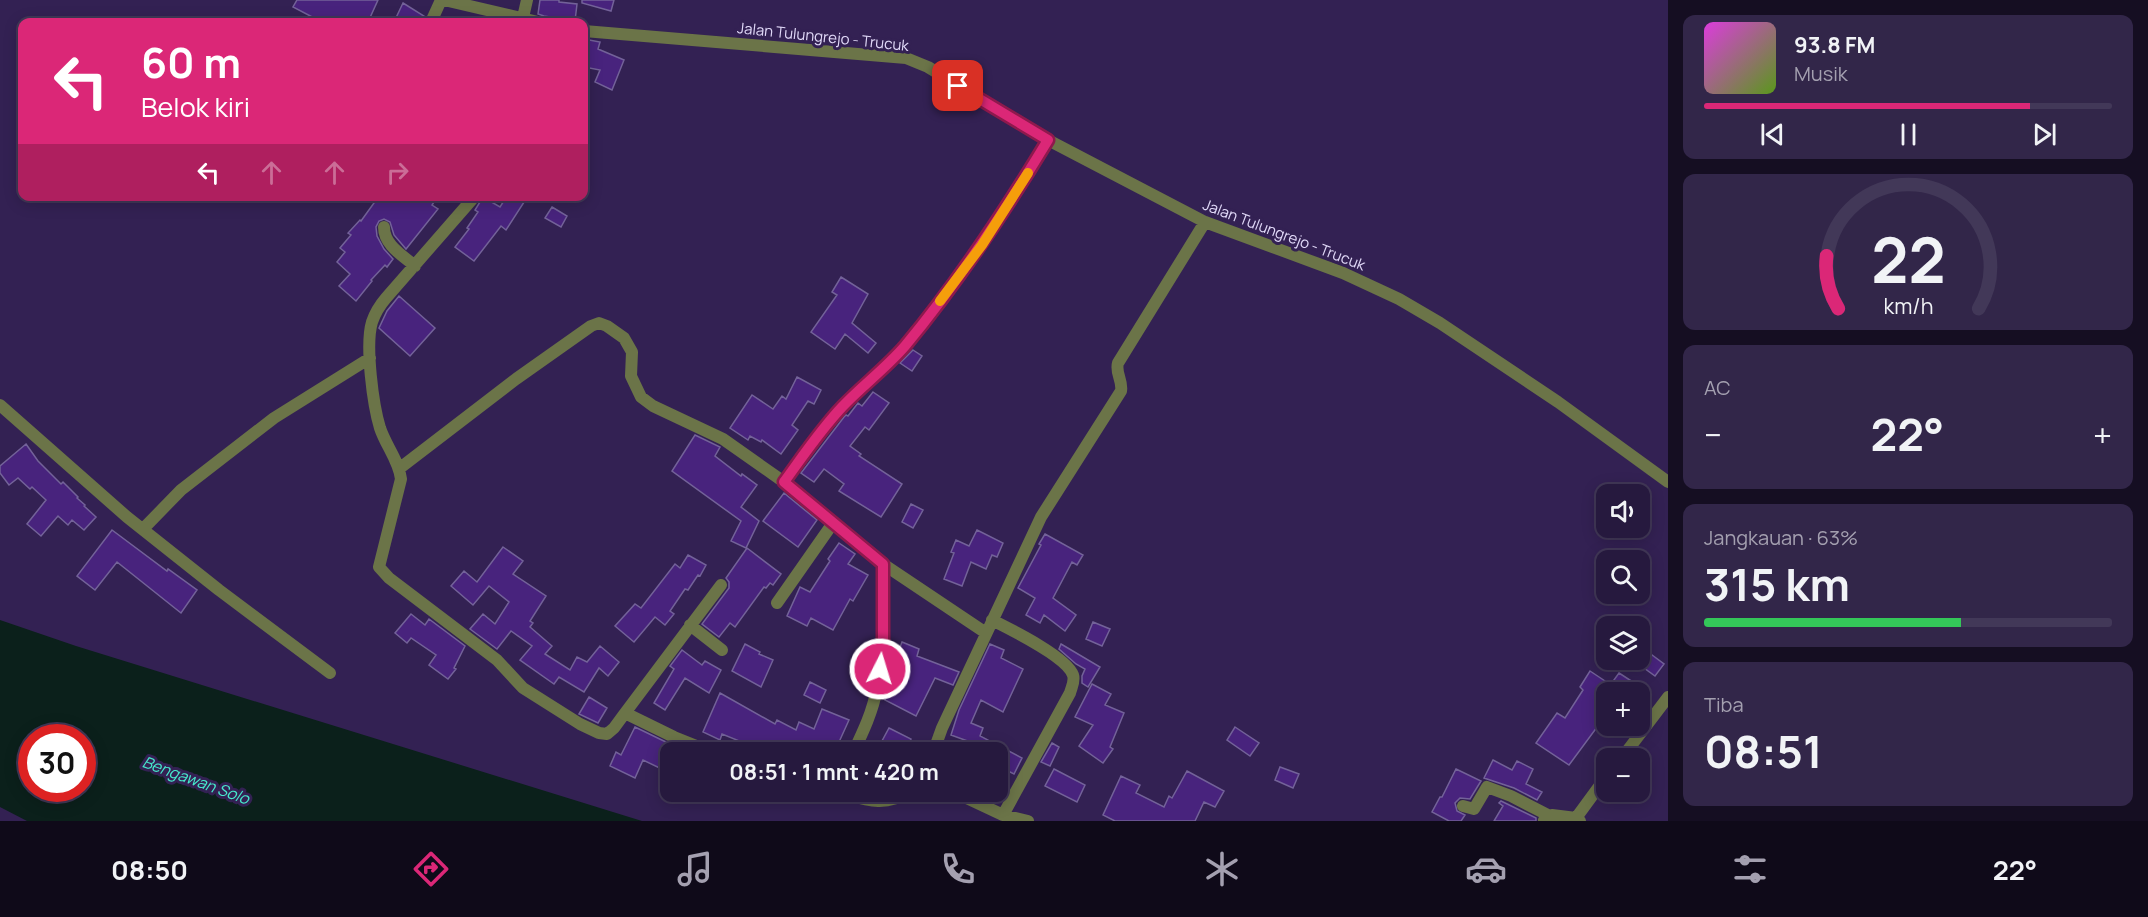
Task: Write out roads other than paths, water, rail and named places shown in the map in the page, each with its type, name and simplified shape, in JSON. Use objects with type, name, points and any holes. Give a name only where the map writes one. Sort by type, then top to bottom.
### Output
[{"type":"street","points":[[433,18],[442,0],[511,18]]},
{"type":"street","points":[[524,18],[527,0]]},
{"type":"street","name":"Jalan Tulungrejo - Trucuk","points":[[588,31],[906,58],[928,67],[1048,140],[1205,222],[1343,273],[1399,299],[1440,322],[1558,402],[1668,482]]},
{"type":"street","points":[[784,482],[822,429],[844,405],[885,368],[963,270],[1003,213],[1048,140]]},
{"type":"street","points":[[471,201],[386,298],[376,311],[370,330],[370,357],[380,426],[400,468],[401,479],[379,567],[383,573],[497,660],[523,688],[599,734],[607,734],[614,728],[721,585]]},
{"type":"street","points":[[937,742],[1041,517],[1121,391],[1122,386],[1116,371],[1118,363],[1205,222]]},
{"type":"street","points":[[384,227],[387,242],[415,266]]},
{"type":"street","points":[[400,468],[525,373],[591,326],[599,323],[616,331],[624,338],[632,352],[631,376],[641,397],[653,406],[723,439],[784,482],[883,564],[986,633]]},
{"type":"street","points":[[143,529],[181,490],[274,417],[370,357]]},
{"type":"street","points":[[0,405],[143,529],[219,590],[330,673]]},
{"type":"street","points":[[777,603],[833,523]]},
{"type":"street","points":[[858,742],[877,689],[883,649],[883,564]]},
{"type":"street","points":[[992,620],[1054,657],[1066,666],[1074,677],[1070,693],[1003,815]]},
{"type":"street","points":[[690,625],[722,650]]},
{"type":"street","points":[[1629,748],[1668,697]]},
{"type":"street","points":[[625,713],[686,742]]},
{"type":"street","points":[[1463,806],[1474,808],[1487,787],[1510,796],[1546,818],[1578,819],[1596,792]]},
{"type":"street","points":[[975,802],[1003,815],[1028,821]]},
{"type":"water","name":"Bengawan Solo","points":[[0,620],[76,646],[642,821],[27,821],[0,807]]}]
